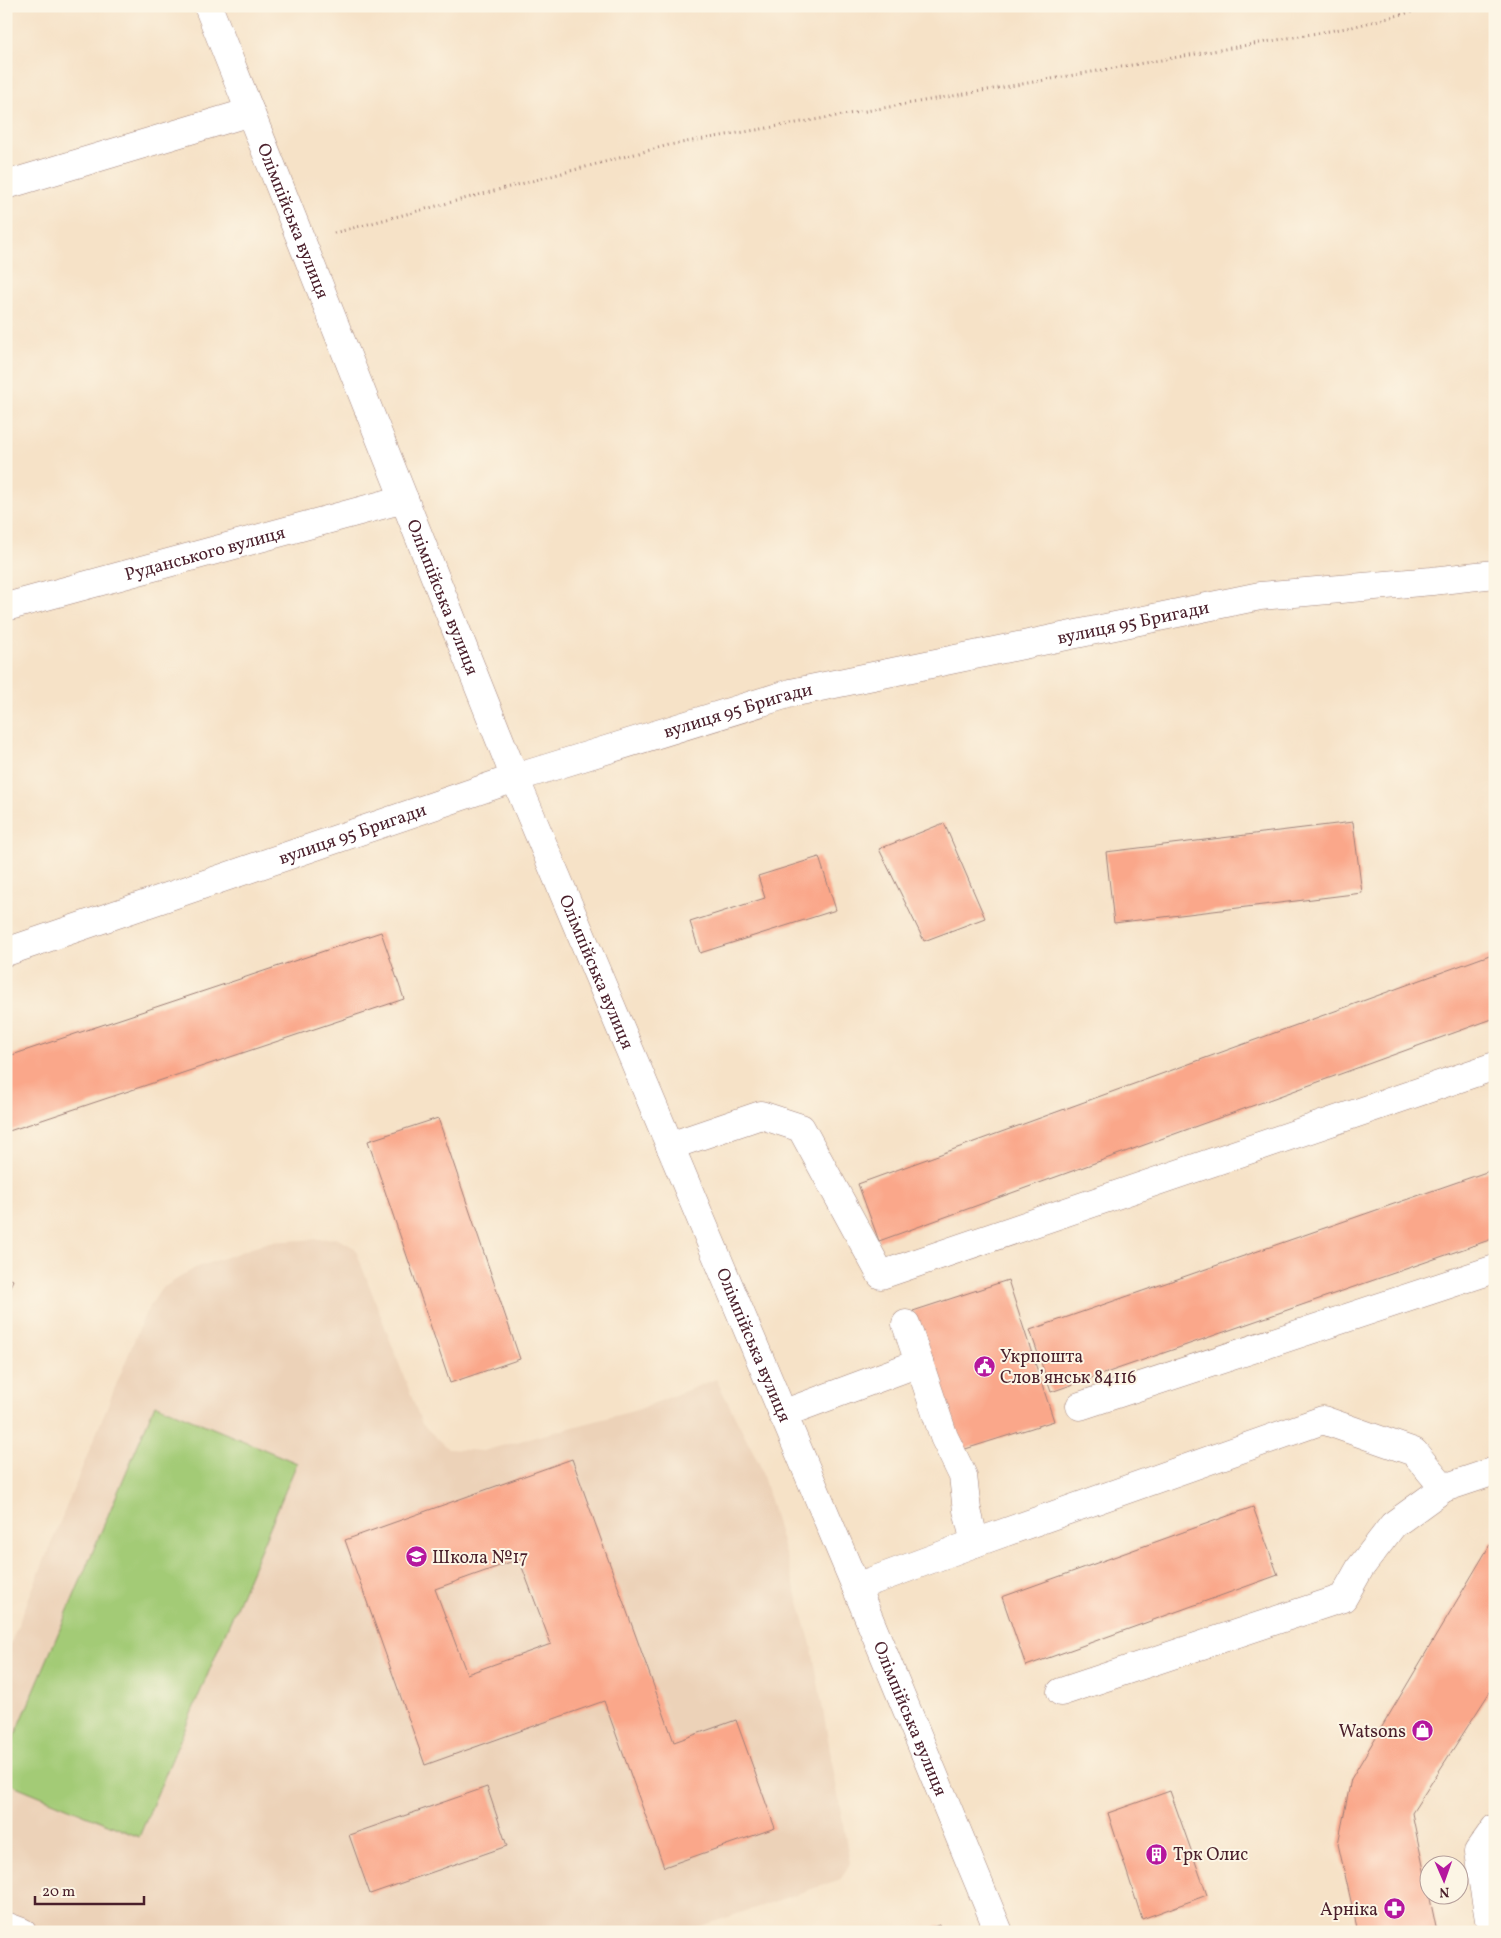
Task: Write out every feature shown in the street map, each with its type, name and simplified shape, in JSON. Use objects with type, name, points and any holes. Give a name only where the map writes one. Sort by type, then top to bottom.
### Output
[{"type":"street","name":"Олімпійська вулиця","points":[[208,6],[515,778],[856,1587],[999,1932]]},
{"type":"street","points":[[6,184],[250,112]]},
{"type":"street","name":"Руданського вулиця","points":[[6,607],[404,499]]},
{"type":"street","name":"вулиця 95 Бригади","points":[[6,952],[515,778],[791,693],[1260,596],[1495,574]]},
{"type":"street","points":[[670,1146],[761,1115],[802,1128],[881,1275],[1495,1066]]},
{"type":"street","points":[[1080,1406],[1495,1269]]},
{"type":"street","points":[[906,1324],[944,1437],[963,1476],[967,1510],[975,1543]]},
{"type":"street","points":[[782,1414],[919,1364]]},
{"type":"street","points":[[856,1587],[1323,1420],[1414,1452],[1444,1488]]},
{"type":"street","points":[[1061,1692],[1343,1598],[1360,1568],[1394,1525],[1444,1488],[1495,1470]]},
{"type":"street","points":[[1491,1932],[1478,1852],[1495,1828]]},
{"type":"street","points":[[6,1926],[22,1932]]},
{"type":"path","points":[[302,241],[669,145],[1352,27],[1434,6]]},
{"type":"shaded area","name":"Школа №17","points":[[336,1238],[355,1248],[422,1424],[448,1449],[483,1451],[637,1410],[716,1379],[760,1465],[812,1648],[850,1863],[841,1879],[684,1932],[6,1932],[6,1654],[145,1314],[161,1289],[195,1268],[269,1242]]},
{"type":"green space","points":[[155,1404],[297,1463],[139,1837],[6,1782],[6,1757]]},
{"type":"building","points":[[1353,822],[1362,893],[1114,923],[1106,852]]},
{"type":"building","points":[[944,823],[985,918],[924,941],[879,849]]},
{"type":"building","points":[[819,857],[836,910],[700,953],[690,922],[765,898],[758,876]]},
{"type":"building","points":[[381,932],[404,999],[6,1132],[6,1057]]},
{"type":"building","points":[[1495,953],[1495,1018],[879,1241],[858,1184]]},
{"type":"building","points":[[438,1118],[520,1359],[450,1383],[368,1141]]},
{"type":"building","points":[[1495,1169],[1495,1238],[1051,1392],[1030,1330]]},
{"type":"building","points":[[6,1277],[13,1280],[6,1295]]},
{"type":"building","name":"Укрпошта Слов’янськ 84116","points":[[1008,1280],[1054,1421],[959,1451],[913,1311]]},
{"type":"building","points":[[572,1459],[674,1742],[736,1720],[775,1828],[664,1867],[604,1701],[425,1765],[345,1540]],"holes":[[[519,1559],[551,1644],[467,1674],[435,1589]]]},
{"type":"building","points":[[1253,1507],[1278,1575],[1026,1666],[1002,1597]]},
{"type":"building","points":[[1495,1541],[1495,1684],[1412,1813],[1421,1856],[1418,1856],[1418,1906],[1432,1906],[1437,1932],[1358,1932],[1338,1844],[1351,1779],[1491,1543]]},
{"type":"building","points":[[487,1787],[507,1846],[370,1894],[349,1835]]},
{"type":"building","name":"Трк Олис","points":[[1170,1791],[1207,1895],[1142,1919],[1108,1813]]},
{"type":"building","points":[[939,1925],[942,1932],[920,1932]]},
{"type":"place","name":"Укрпошта Слов’янськ 84116","points":[[984,1366]]},
{"type":"place","name":"Школа №17","points":[[416,1557]]},
{"type":"place","name":"Watsons","points":[[1422,1731]]},
{"type":"place","name":"Трк Олис","points":[[1157,1854]]},
{"type":"place","name":"Арніка","points":[[1394,1909]]}]
